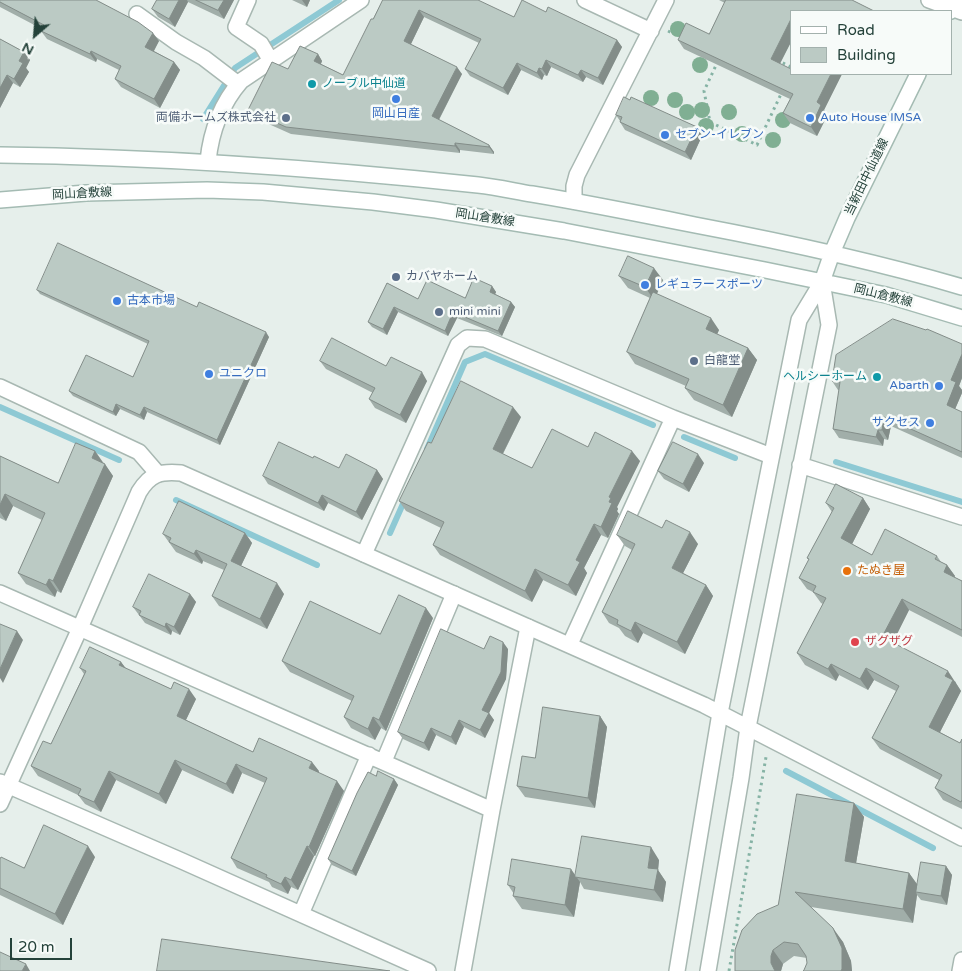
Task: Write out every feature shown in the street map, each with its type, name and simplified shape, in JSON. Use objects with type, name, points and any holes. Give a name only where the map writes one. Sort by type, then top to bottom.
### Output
[{"type":"street","points":[[248,0],[236,27],[266,52]]},
{"type":"street","points":[[208,161],[210,139],[231,92],[232,79],[266,52],[361,0]]},
{"type":"street","points":[[584,0],[652,28]]},
{"type":"street","points":[[574,201],[574,186],[577,175],[666,0]]},
{"type":"street","points":[[930,0],[955,8]]},
{"type":"street","points":[[137,14],[176,42],[204,58],[232,79]]},
{"type":"street","name":"当新田中仙道線","points":[[677,971],[720,713],[799,320],[822,282],[832,253],[918,75]]},
{"type":"street","points":[[0,156],[99,156],[208,161],[371,174],[480,186],[574,201],[773,240],[894,268],[962,287]]},
{"type":"street","name":"岡山倉敷線","points":[[0,200],[86,193],[207,190],[263,192],[436,210],[564,231],[822,282],[886,296],[962,318]]},
{"type":"street","points":[[708,971],[748,727],[829,325],[822,282]]},
{"type":"street","points":[[364,554],[458,345],[467,338],[485,338],[673,418],[771,456]]},
{"type":"street","points":[[0,387],[139,452],[158,474]]},
{"type":"street","points":[[570,644],[673,418]]},
{"type":"street","points":[[800,465],[962,517]]},
{"type":"street","points":[[0,804],[4,783],[80,628],[139,492],[146,481],[158,474],[168,472],[181,473],[570,644],[720,713],[962,838]]},
{"type":"street","points":[[0,593],[492,810]]},
{"type":"street","points":[[384,762],[454,594]]},
{"type":"street","points":[[463,971],[528,627]]},
{"type":"street","points":[[301,914],[370,755]]},
{"type":"street","points":[[4,783],[428,971]]},
{"type":"street","points":[[960,971],[962,960]]},
{"type":"path","points":[[652,28],[687,40]]},
{"type":"path","points":[[721,54],[704,91],[710,122],[758,145],[782,91]]},
{"type":"path","points":[[773,58],[790,66]]},
{"type":"path","points":[[729,971],[766,754]]},
{"type":"building","points":[[0,0],[96,0],[138,22],[153,33],[145,47],[174,62],[154,99],[115,79],[121,66],[91,51],[90,54],[41,31],[44,25],[0,2]]},
{"type":"building","points":[[157,0],[179,0],[169,19],[152,9]]},
{"type":"building","points":[[196,0],[224,0],[218,10]]},
{"type":"building","points":[[383,0],[478,0],[514,17],[522,0],[546,12],[548,7],[617,40],[598,78],[581,70],[578,75],[546,60],[542,69],[539,68],[537,73],[517,63],[503,88],[465,69],[481,39],[419,10],[404,41],[457,67],[432,116],[489,145],[489,147],[455,143],[455,146],[286,127],[248,110],[272,62],[288,69],[300,46],[318,54],[314,61],[343,75],[371,19],[373,19]]},
{"type":"building","points":[[726,0],[852,0],[872,10],[790,10],[790,21],[771,59],[790,68],[790,75],[830,75],[817,102],[821,105],[811,127],[783,113],[793,94],[678,40],[686,23],[709,34]]},
{"type":"building","points":[[0,39],[24,52],[19,61],[23,63],[14,79],[7,75],[0,88]]},
{"type":"building","points":[[624,97],[630,100],[631,97],[697,127],[685,152],[620,122],[622,117],[616,115]]},
{"type":"building","points":[[58,243],[197,307],[199,302],[266,332],[217,440],[144,407],[140,415],[116,404],[113,412],[69,391],[86,355],[133,377],[149,341],[37,290]]},
{"type":"building","points":[[628,256],[654,268],[645,287],[619,276]]},
{"type":"building","points":[[474,278],[492,286],[490,292],[511,302],[498,331],[453,312],[445,331],[394,307],[383,329],[368,322],[387,283],[418,299],[427,280],[465,298]]},
{"type":"building","points":[[653,292],[711,318],[706,329],[748,348],[723,405],[685,388],[689,379],[627,352]]},
{"type":"building","points":[[893,319],[927,329],[962,344],[962,354],[951,380],[956,382],[947,405],[962,412],[962,452],[884,417],[882,430],[878,430],[876,437],[833,429],[840,382],[832,381],[836,355]]},
{"type":"building","points":[[332,338],[386,366],[391,357],[422,372],[400,415],[369,399],[375,388],[320,361]]},
{"type":"building","points":[[461,381],[513,407],[493,449],[532,468],[552,429],[588,447],[595,432],[632,451],[609,497],[611,498],[609,502],[612,503],[601,527],[594,524],[576,560],[580,562],[568,585],[535,569],[525,591],[433,545],[444,522],[399,501],[428,442],[431,443]]},
{"type":"building","points":[[279,442],[339,468],[346,454],[377,470],[356,512],[322,495],[318,503],[263,476]]},
{"type":"building","points":[[673,442],[698,454],[683,484],[658,471]]},
{"type":"building","points":[[76,443],[95,451],[92,458],[105,464],[53,581],[49,579],[46,585],[18,573],[45,513],[5,494],[0,505],[0,456],[58,483]]},
{"type":"building","points":[[836,484],[863,498],[841,538],[872,555],[885,529],[937,556],[935,559],[947,565],[944,572],[962,581],[962,630],[902,599],[882,637],[948,671],[945,676],[953,680],[929,727],[960,743],[962,739],[961,802],[935,788],[942,775],[872,738],[899,686],[866,668],[860,679],[831,664],[828,669],[797,653],[826,598],[813,592],[816,586],[799,578],[809,559],[807,558],[834,508],[826,503]]},
{"type":"building","points":[[179,501],[245,533],[231,561],[277,583],[260,619],[212,596],[227,564],[196,550],[194,554],[169,542],[171,538],[163,534]]},
{"type":"building","points":[[628,511],[662,528],[666,520],[690,532],[672,568],[706,585],[677,642],[635,622],[631,631],[617,624],[618,620],[602,612],[635,544],[617,535]]},
{"type":"building","points":[[149,574],[190,594],[174,627],[166,623],[165,627],[139,615],[141,611],[133,607]]},
{"type":"building","points":[[399,595],[426,608],[379,720],[373,717],[368,729],[344,717],[354,696],[282,661],[310,601],[380,634]]},
{"type":"building","points":[[0,624],[17,631],[0,669]]},
{"type":"building","points":[[441,629],[484,649],[490,636],[503,642],[501,672],[482,710],[489,713],[480,730],[459,720],[451,737],[431,728],[424,743],[398,732]]},
{"type":"building","points":[[90,647],[121,662],[119,665],[171,689],[174,682],[189,689],[177,716],[253,752],[259,738],[312,762],[309,768],[337,781],[309,847],[307,846],[291,880],[285,877],[281,884],[266,877],[267,875],[231,858],[267,778],[236,764],[226,784],[175,760],[159,794],[109,771],[94,802],[78,795],[81,789],[31,766],[43,741],[51,744],[86,671],[80,668]]},
{"type":"building","points":[[543,707],[600,716],[588,798],[517,786],[522,756],[535,758]]},
{"type":"building","points":[[378,771],[394,779],[352,871],[328,859],[368,772],[376,776]]},
{"type":"building","points":[[797,794],[854,803],[845,861],[909,873],[903,909],[795,892],[833,928],[842,948],[841,971],[803,971],[807,963],[806,956],[798,944],[784,942],[773,950],[771,956],[771,963],[775,971],[735,971],[735,950],[742,930],[757,914],[778,905]]},
{"type":"building","points":[[44,825],[88,846],[55,914],[0,888],[1,857],[24,868]]},
{"type":"building","points":[[582,836],[651,847],[648,868],[658,869],[654,890],[575,877]]},
{"type":"building","points":[[512,859],[571,869],[565,905],[513,896],[515,887],[508,885]]},
{"type":"building","points":[[921,862],[946,866],[941,896],[916,892]]},
{"type":"building","points":[[162,939],[390,971],[157,971]]},
{"type":"building","points":[[0,952],[26,964],[22,971],[0,971]]},
{"type":"waterway","points":[[203,119],[235,68],[339,0]]},
{"type":"waterway","points":[[427,449],[465,362],[485,354],[653,425]]},
{"type":"waterway","points":[[0,407],[119,460]]},
{"type":"waterway","points":[[684,437],[735,458]]},
{"type":"waterway","points":[[836,462],[962,502]]},
{"type":"waterway","points":[[390,533],[406,497]]},
{"type":"waterway","points":[[176,500],[317,565]]},
{"type":"waterway","points":[[786,771],[933,848]]},
{"type":"place","name":"ノーブル中仙道","points":[[312,84]]},
{"type":"place","name":"岡山日産","points":[[396,99]]},
{"type":"place","name":"両備ホームズ株式会社","points":[[286,118]]},
{"type":"place","name":"Auto House IMSA","points":[[810,118]]},
{"type":"place","name":"セブン-イレブン","points":[[665,135]]},
{"type":"place","name":"カバヤホーム","points":[[396,277]]},
{"type":"place","name":"レギュラースポーツ","points":[[645,285]]},
{"type":"place","name":"古本市場","points":[[117,301]]},
{"type":"place","name":"mini mini","points":[[439,312]]},
{"type":"place","name":"白龍堂","points":[[694,361]]},
{"type":"place","name":"ユニクロ","points":[[209,374]]},
{"type":"place","name":"ヘルシーホーム","points":[[877,377]]},
{"type":"place","name":"Abarth","points":[[939,386]]},
{"type":"place","name":"サクセス","points":[[930,423]]},
{"type":"place","name":"たぬき屋","points":[[847,571]]},
{"type":"place","name":"ザグザグ","points":[[855,642]]}]
